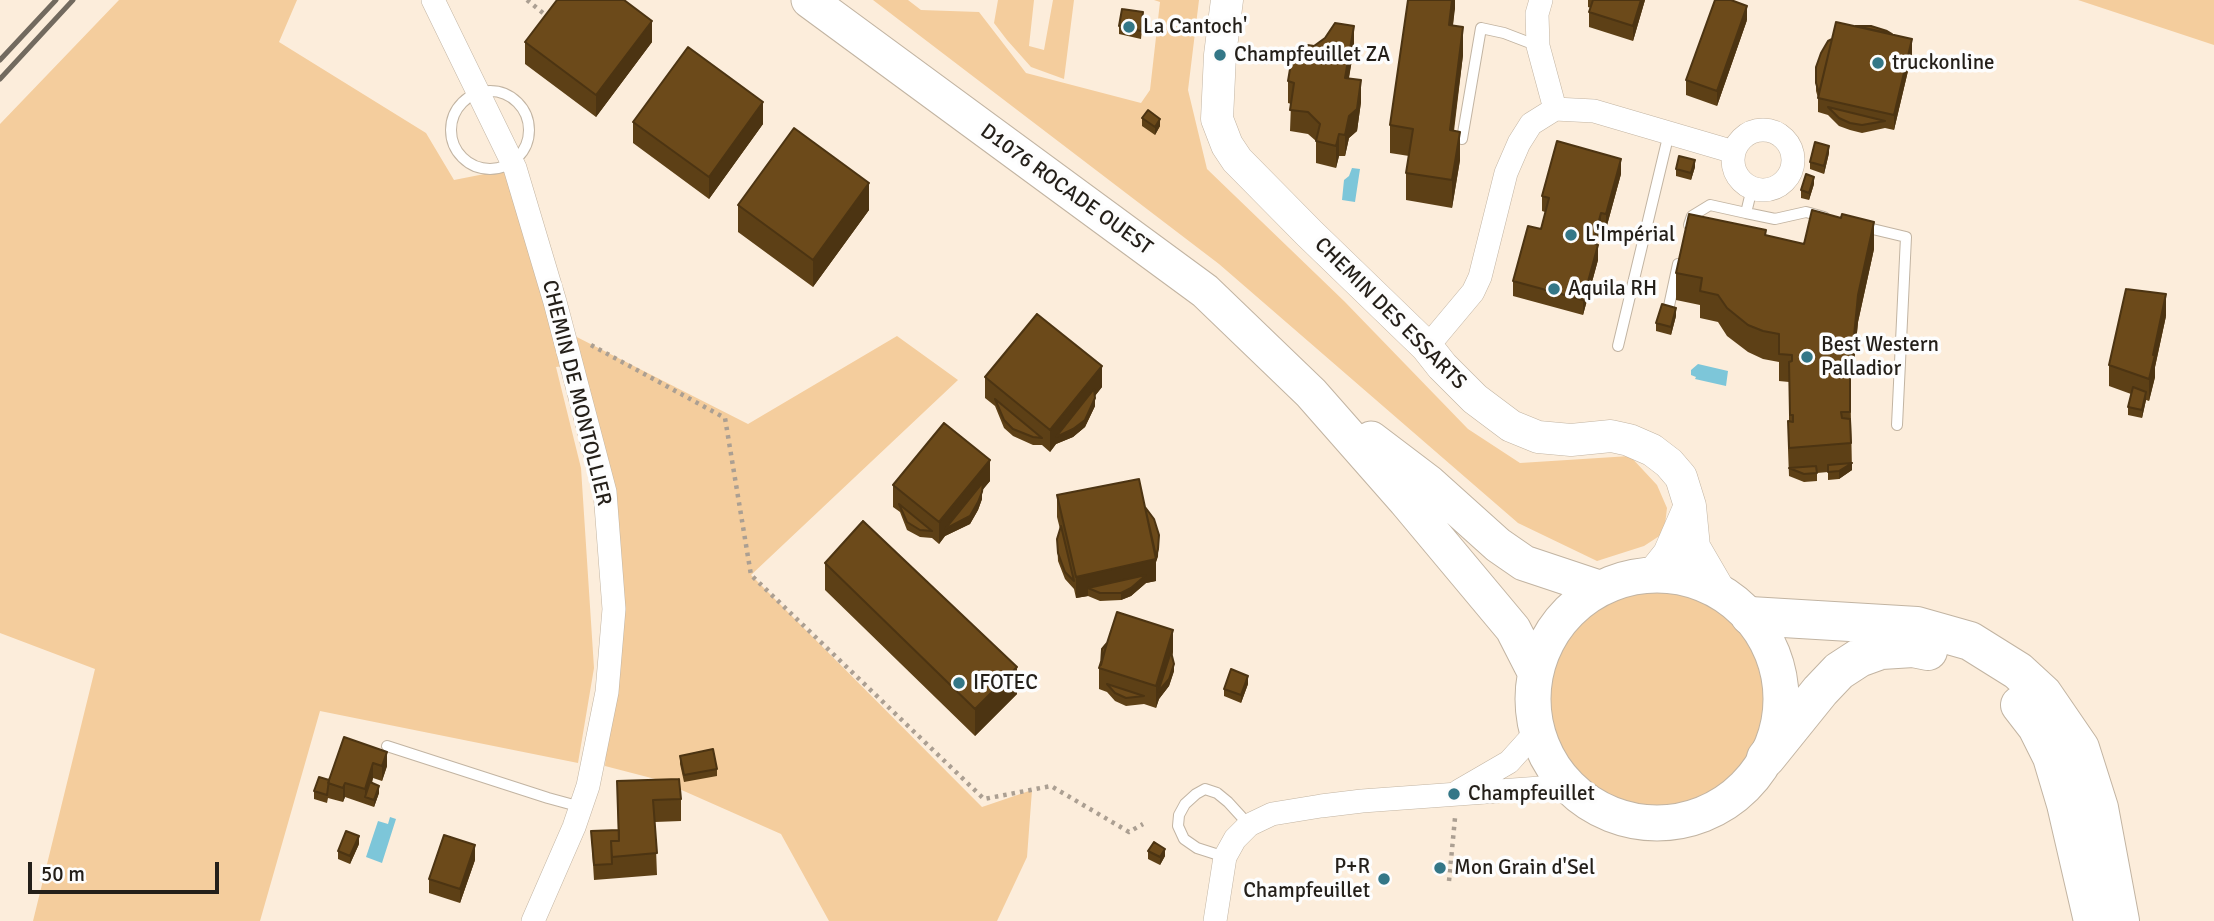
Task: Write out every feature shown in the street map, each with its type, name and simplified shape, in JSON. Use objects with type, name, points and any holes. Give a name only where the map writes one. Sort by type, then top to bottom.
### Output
[{"type":"highway","points":[[1750,616],[1917,626],[1970,641],[2018,671],[2043,694],[2080,748],[2099,808],[2120,921]]},
{"type":"highway","points":[[1766,758],[1820,691],[1839,671],[1859,658],[1881,650],[1913,648],[1946,654],[1972,666],[2020,705],[2037,727],[2052,757],[2066,804],[2093,921]]},
{"type":"main road","name":"D1076 ROCADE OUEST","points":[[809,0],[1205,291],[1311,393]]},
{"type":"main road","points":[[1311,393],[1429,483],[1498,545],[1524,563],[1599,588]]},
{"type":"main road","points":[[1311,393],[1415,511],[1513,629],[1535,672]]},
{"type":"main road","points":[[1653,574],[1687,577],[1719,590],[1750,616],[1771,648],[1781,684],[1779,722],[1766,758],[1742,789],[1711,811],[1674,822],[1636,822],[1599,809],[1568,786],[1549,761],[1536,732],[1532,702],[1535,672],[1548,638],[1570,610],[1599,588],[1625,578],[1653,574]]},
{"type":"street","name":"CHEMIN DE MONTOLLIER","points":[[433,0],[512,161],[563,330],[605,492],[614,609],[607,692],[588,786],[533,921]]},
{"type":"street","name":"CHEMIN DES ESSARTS","points":[[1227,0],[1220,55],[1217,119],[1227,145],[1237,160],[1427,347],[1475,399],[1511,426],[1538,437],[1571,440],[1611,436],[1629,440],[1652,450],[1669,463],[1681,477],[1690,506],[1694,547],[1719,590]]},
{"type":"street","points":[[1541,0],[1537,14],[1538,46],[1555,108]]},
{"type":"street","points":[[1427,347],[1473,292],[1480,277],[1506,173],[1519,144],[1531,124],[1555,108],[1594,111],[1734,152]]},
{"type":"street","points":[[1755,130],[1775,132],[1790,145],[1793,166],[1789,176],[1773,188],[1752,188],[1744,184],[1734,169],[1734,152],[1738,142],[1755,130]]},
{"type":"street","points":[[1653,574],[1669,554],[1690,506]]},
{"type":"street","points":[[1454,794],[1509,762],[1536,732]]},
{"type":"street","points":[[1215,921],[1225,857],[1235,839],[1249,825],[1272,814],[1321,806],[1568,786]]},
{"type":"lane","points":[[1462,139],[1481,28],[1504,33],[1538,46]]},
{"type":"lane","points":[[497,91],[519,104],[526,115],[527,140],[522,152],[512,161],[487,169],[462,158],[454,147],[451,134],[452,120],[457,108],[466,98],[479,92],[497,91]]},
{"type":"lane","points":[[1618,346],[1669,133]]},
{"type":"lane","points":[[1746,213],[1752,188]]},
{"type":"lane","points":[[1669,306],[1692,216],[1710,205],[1775,219],[1806,212],[1834,219]]},
{"type":"lane","points":[[1846,222],[1906,237],[1897,425]]},
{"type":"lane","points":[[387,746],[581,807]]},
{"type":"lane","points":[[1225,857],[1197,848],[1184,838],[1178,826],[1179,815],[1185,804],[1205,789],[1217,793],[1228,802],[1249,825]]},
{"type":"path","points":[[527,0],[556,23]]},
{"type":"path","points":[[549,17],[555,9]]},
{"type":"path","points":[[563,330],[725,418],[751,575],[984,799],[1051,786],[1129,832],[1143,824]]},
{"type":"path","points":[[1449,881],[1455,818]]},
{"type":"shaded area","points":[[119,0],[297,0],[279,42],[426,133],[454,180],[515,168],[563,330],[748,424],[897,336],[958,380],[751,575],[982,807],[1032,790],[1027,857],[997,921],[829,921],[781,834],[659,780],[605,766],[621,587],[571,365],[556,367],[581,468],[594,668],[578,763],[320,711],[260,921],[33,921],[95,669],[0,633],[0,124]]},
{"type":"shaded area","points":[[873,0],[908,0],[921,10],[979,12],[1026,73],[1141,103],[1150,90],[1160,2],[1154,0],[1199,0],[1188,90],[1207,169],[1344,301],[1468,429],[1520,463],[1630,456],[1657,485],[1667,508],[1664,533],[1644,546],[1597,561],[1518,523],[1219,264]]},
{"type":"shaded area","points":[[998,0],[1034,0],[1029,46],[1044,50],[1053,0],[1074,0],[1064,79],[1031,67],[1007,40],[994,23]]},
{"type":"shaded area","points":[[2078,0],[2214,0],[2214,45]]},
{"type":"shaded area","points":[[1659,592],[1680,594],[1701,601],[1736,624],[1759,659],[1766,680],[1766,722],[1759,743],[1736,778],[1701,801],[1680,808],[1659,810],[1638,808],[1617,801],[1582,778],[1559,743],[1552,722],[1550,701],[1552,680],[1559,659],[1582,624],[1617,601],[1638,594]]},
{"type":"water","points":[[1352,168],[1360,169],[1355,202],[1342,200],[1344,180]]},
{"type":"water","points":[[1698,364],[1728,371],[1726,386],[1695,379],[1691,370]]},
{"type":"water","points":[[390,817],[396,819],[382,863],[366,857],[378,821],[388,824]]},
{"type":"building","points":[[557,0],[624,0],[652,21],[596,95],[525,42]]},
{"type":"building","points":[[1408,0],[1452,0],[1449,25],[1463,27],[1450,130],[1460,132],[1452,180],[1406,173],[1413,129],[1390,125]]},
{"type":"building","points":[[1593,0],[1641,0],[1633,26],[1589,12]]},
{"type":"building","points":[[1715,0],[1731,0],[1747,6],[1717,91],[1686,80]]},
{"type":"building","points":[[1122,9],[1143,12],[1141,31],[1119,26]]},
{"type":"building","points":[[1836,22],[1912,39],[1894,115],[1818,98]]},
{"type":"building","points":[[1335,23],[1354,26],[1345,78],[1361,80],[1357,109],[1349,116],[1345,135],[1339,134],[1336,146],[1316,141],[1320,124],[1308,112],[1290,110],[1294,83],[1288,81],[1292,57],[1299,58],[1301,44],[1314,46],[1325,38]]},
{"type":"building","points":[[1856,26],[1871,26],[1892,34]]},
{"type":"building","points":[[1832,39],[1819,93],[1816,67],[1821,53]]},
{"type":"building","points":[[688,47],[763,102],[709,177],[633,122]]},
{"type":"building","points":[[1828,107],[1885,121],[1862,125],[1850,123],[1839,118]]},
{"type":"building","points":[[1148,110],[1160,119],[1155,127],[1142,118]]},
{"type":"building","points":[[794,128],[869,183],[813,260],[738,205]]},
{"type":"building","name":"L'Impérial","points":[[1557,141],[1621,159],[1606,214],[1601,213],[1593,243],[1598,245],[1583,300],[1513,281],[1528,226],[1541,229],[1549,198],[1542,196]]},
{"type":"building","points":[[1815,142],[1829,146],[1824,166],[1810,162]]},
{"type":"building","points":[[1679,156],[1695,160],[1691,173],[1676,169]]},
{"type":"building","points":[[1806,174],[1814,177],[1809,193],[1801,190]]},
{"type":"building","name":"Best Western Palladior","points":[[1812,210],[1841,218],[1842,214],[1874,222],[1858,295],[1853,346],[1850,346],[1850,412],[1841,412],[1842,418],[1850,419],[1851,443],[1789,448],[1788,421],[1793,422],[1793,415],[1790,415],[1789,362],[1792,361],[1792,355],[1779,354],[1779,334],[1748,325],[1727,308],[1718,295],[1700,291],[1702,278],[1676,273],[1689,214],[1766,230],[1765,235],[1804,244]]},
{"type":"building","points":[[2126,289],[2166,294],[2149,379],[2109,365]]},
{"type":"building","points":[[1662,304],[1676,308],[1671,327],[1656,323]]},
{"type":"building","points":[[1037,314],[1102,366],[1050,430],[985,377]]},
{"type":"building","points":[[2133,387],[2146,392],[2142,410],[2128,407]]},
{"type":"building","points":[[1094,389],[1095,398],[1085,420],[1056,437]]},
{"type":"building","points":[[995,399],[1042,438],[1013,429],[1004,420]]},
{"type":"building","points":[[944,423],[990,460],[939,522],[893,485]]},
{"type":"building","points":[[1852,463],[1839,471],[1828,472],[1828,465]]},
{"type":"building","points":[[1816,466],[1817,473],[1804,474],[1789,468]]},
{"type":"building","points":[[1139,479],[1156,559],[1076,577],[1057,495]]},
{"type":"building","points":[[983,482],[982,492],[970,516],[945,529]]},
{"type":"building","points":[[899,504],[932,531],[920,530],[907,522]]},
{"type":"building","points":[[1145,507],[1154,519],[1159,535],[1156,556]]},
{"type":"building","points":[[863,521],[1017,667],[975,709],[825,563]]},
{"type":"building","points":[[1061,526],[1074,581],[1065,572],[1058,553],[1057,539]]},
{"type":"building","points":[[1146,575],[1121,593],[1100,593],[1088,588]]},
{"type":"building","points":[[1117,612],[1173,630],[1156,686],[1099,668]]},
{"type":"building","points":[[1107,643],[1101,665],[1102,649]]},
{"type":"building","points":[[1171,652],[1174,664],[1169,679],[1158,692]]},
{"type":"building","points":[[1231,669],[1248,676],[1241,695],[1224,689]]},
{"type":"building","points":[[1107,684],[1144,696],[1126,698],[1115,693]]},
{"type":"building","points":[[344,737],[387,752],[382,766],[373,763],[365,789],[345,783],[343,788],[328,783]]},
{"type":"building","points":[[713,749],[717,769],[684,775],[680,756]]},
{"type":"building","points":[[319,777],[329,780],[327,795],[314,791]]},
{"type":"building","points":[[679,779],[681,799],[653,800],[657,853],[612,857],[611,841],[619,841],[617,781]]},
{"type":"building","points":[[370,782],[379,786],[374,800],[365,797]]},
{"type":"building","points":[[619,830],[619,841],[611,841],[612,864],[594,865],[591,831]]},
{"type":"building","points":[[346,831],[359,836],[350,856],[338,851]]},
{"type":"building","points":[[444,835],[475,845],[460,889],[429,879]]},
{"type":"building","points":[[1154,842],[1165,849],[1160,857],[1148,851]]},
{"type":"railway","points":[[0,60],[56,0]]},
{"type":"railway","points":[[0,79],[73,0]]},
{"type":"place","name":"La Cantoch'","points":[[1129,27]]},
{"type":"place","name":"Champfeuillet ZA","points":[[1220,55]]},
{"type":"place","name":"truckonline","points":[[1878,63]]},
{"type":"place","name":"L'Impérial","points":[[1571,235]]},
{"type":"place","name":"Aquila RH","points":[[1554,289]]},
{"type":"place","name":"Best Western Palladior","points":[[1807,357]]},
{"type":"place","name":"IFOTEC","points":[[959,683]]},
{"type":"place","name":"Champfeuillet","points":[[1454,794]]},
{"type":"place","name":"Mon Grain d'Sel","points":[[1440,868]]},
{"type":"place","name":"P+R Champfeuillet","points":[[1384,879]]}]
